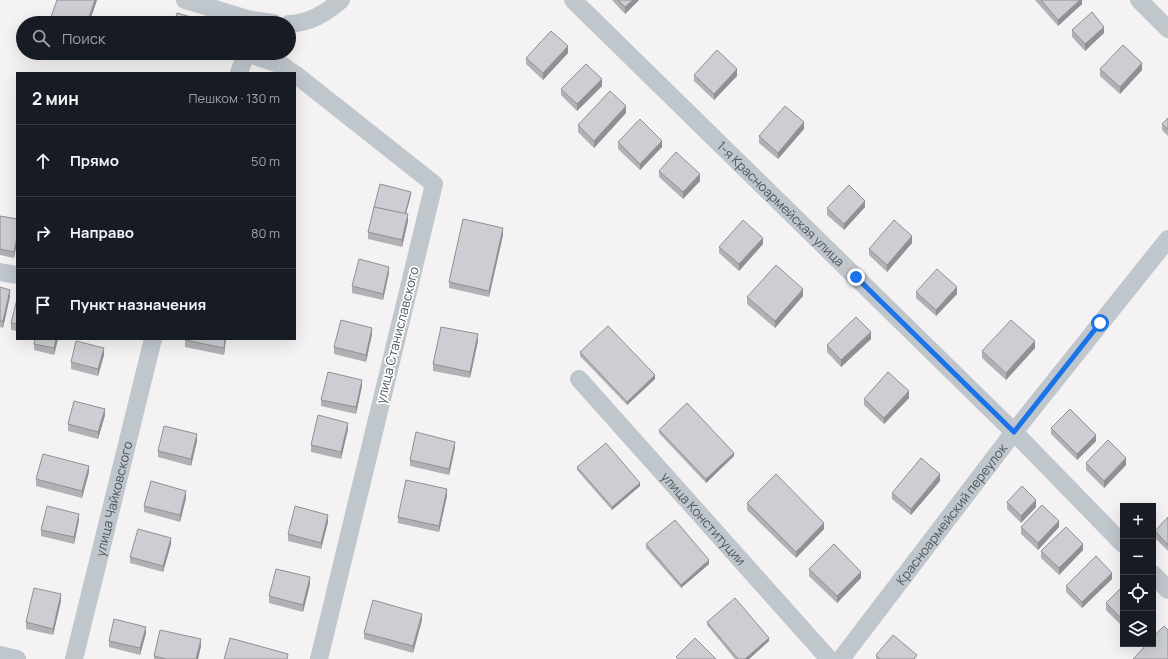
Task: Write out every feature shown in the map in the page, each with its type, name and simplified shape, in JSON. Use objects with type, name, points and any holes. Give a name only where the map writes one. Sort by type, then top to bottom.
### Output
[{"type":"street","points":[[185,0],[235,16]]},
{"type":"street","points":[[296,23],[302,23],[328,12],[342,0]]},
{"type":"street","name":"1-я Красноармейская улица","points":[[574,0],[1014,432],[1120,541]]},
{"type":"street","points":[[1139,0],[1168,29]]},
{"type":"street","points":[[239,72],[244,60]]},
{"type":"street","name":"улица Станиславского","points":[[267,60],[282,65],[291,72]]},
{"type":"street","name":"улица Станиславского","points":[[296,76],[434,184],[319,659]]},
{"type":"street","name":"Красноармейский переулок","points":[[841,659],[1014,432],[1168,238]]},
{"type":"street","points":[[0,272],[16,275]]},
{"type":"street","name":"улица Чайковского","points":[[74,659],[153,340]]},
{"type":"street","name":"улица Конституции","points":[[579,379],[829,659]]},
{"type":"street","points":[[1154,575],[1168,590]]},
{"type":"street","points":[[0,655],[17,659]]},
{"type":"building","points":[[57,0],[95,0],[89,16],[51,16]]},
{"type":"building","points":[[618,0],[633,0],[625,7]]},
{"type":"building","points":[[1041,0],[1080,0],[1058,20]]},
{"type":"building","points":[[1092,12],[1104,27],[1085,44],[1072,30]]},
{"type":"building","points":[[177,13],[187,16],[176,16]]},
{"type":"building","points":[[551,31],[568,46],[543,73],[526,58]]},
{"type":"building","points":[[1123,45],[1142,63],[1120,87],[1100,69]]},
{"type":"building","points":[[717,50],[737,69],[714,94],[694,75]]},
{"type":"building","points":[[586,64],[602,79],[577,104],[561,89]]},
{"type":"building","points":[[610,91],[626,106],[594,141],[578,125]]},
{"type":"building","points":[[785,106],[804,122],[778,153],[759,136]]},
{"type":"building","points":[[1168,118],[1168,129],[1162,124]]},
{"type":"building","points":[[640,119],[662,141],[640,164],[618,142]]},
{"type":"building","points":[[676,152],[700,174],[683,192],[659,171]]},
{"type":"building","points":[[380,184],[411,192],[405,214],[374,207]]},
{"type":"building","points":[[849,185],[865,201],[844,224],[827,208]]},
{"type":"building","points":[[374,207],[408,214],[402,240],[368,232]]},
{"type":"building","points":[[0,216],[16,219],[16,242],[14,252],[0,249]]},
{"type":"building","points":[[463,219],[503,228],[489,291],[449,282]]},
{"type":"building","points":[[743,220],[763,238],[739,264],[719,247]]},
{"type":"building","points":[[894,220],[912,236],[887,265],[869,249]]},
{"type":"building","points":[[359,259],[389,267],[383,294],[352,286]]},
{"type":"building","points":[[776,265],[803,289],[775,321],[747,297]]},
{"type":"building","points":[[937,269],[957,287],[936,310],[916,292]]},
{"type":"building","points":[[0,287],[10,290],[3,321],[0,321]]},
{"type":"building","points":[[16,303],[16,324],[11,323]]},
{"type":"building","points":[[856,317],[871,332],[841,360],[827,345]]},
{"type":"building","points":[[341,320],[372,328],[366,355],[334,347]]},
{"type":"building","points":[[1011,320],[1035,341],[1006,373],[982,351]]},
{"type":"building","points":[[608,326],[655,375],[627,402],[580,352]]},
{"type":"building","points":[[441,327],[478,334],[470,372],[433,364]]},
{"type":"building","points":[[35,340],[56,340],[54,348],[34,344]]},
{"type":"building","points":[[185,340],[225,340],[224,348]]},
{"type":"building","points":[[76,341],[104,348],[98,369],[71,362]]},
{"type":"building","points":[[328,372],[362,380],[356,407],[321,400]]},
{"type":"building","points":[[888,372],[909,391],[884,418],[864,399]]},
{"type":"building","points":[[74,401],[105,409],[98,432],[68,424]]},
{"type":"building","points":[[687,403],[734,453],[706,479],[659,430]]},
{"type":"building","points":[[1070,409],[1096,435],[1077,454],[1051,428]]},
{"type":"building","points":[[318,415],[348,423],[341,452],[311,445]]},
{"type":"building","points":[[164,426],[197,434],[191,459],[158,451]]},
{"type":"building","points":[[416,432],[455,442],[449,469],[410,460]]},
{"type":"building","points":[[1108,440],[1126,458],[1104,481],[1086,463]]},
{"type":"building","points":[[606,443],[640,483],[612,507],[577,467]]},
{"type":"building","points":[[43,454],[89,466],[82,491],[36,479]]},
{"type":"building","points":[[921,458],[940,474],[911,509],[892,493]]},
{"type":"building","points":[[776,474],[824,523],[796,552],[747,503]]},
{"type":"building","points":[[406,480],[447,489],[439,526],[398,517]]},
{"type":"building","points":[[151,481],[186,491],[180,515],[144,506]]},
{"type":"building","points":[[1022,486],[1036,500],[1021,516],[1007,502]]},
{"type":"building","points":[[1042,505],[1059,521],[1038,543],[1021,527]]},
{"type":"building","points":[[47,506],[79,514],[74,537],[41,530]]},
{"type":"building","points":[[295,506],[328,515],[321,543],[288,534]]},
{"type":"building","points":[[1168,517],[1168,545],[1156,532],[1156,530]]},
{"type":"building","points":[[675,520],[709,560],[681,585],[646,544]]},
{"type":"building","points":[[1066,527],[1083,544],[1059,568],[1041,551]]},
{"type":"building","points":[[138,529],[171,538],[163,566],[130,557]]},
{"type":"building","points":[[834,544],[861,572],[837,596],[809,569]]},
{"type":"building","points":[[1096,556],[1112,573],[1082,602],[1066,586]]},
{"type":"building","points":[[276,569],[310,577],[303,605],[269,596]]},
{"type":"building","points":[[34,588],[61,594],[53,629],[26,622]]},
{"type":"building","points":[[1120,589],[1120,617],[1106,603]]},
{"type":"building","points":[[735,598],[769,638],[745,659],[738,659],[707,622]]},
{"type":"building","points":[[373,600],[422,614],[413,646],[364,633]]},
{"type":"building","points":[[114,619],[146,627],[140,648],[109,641]]},
{"type":"building","points":[[1164,626],[1168,630],[1168,659],[1133,659],[1144,647],[1156,647],[1156,634]]},
{"type":"building","points":[[160,630],[201,639],[196,659],[166,659],[154,656]]},
{"type":"building","points":[[893,635],[917,655],[914,659],[880,659],[876,655]]},
{"type":"building","points":[[230,638],[288,654],[287,659],[224,659]]},
{"type":"building","points":[[695,638],[716,659],[678,659],[676,657]]},
{"type":"route","points":[[856,277],[1014,432],[1100,323]]}]
